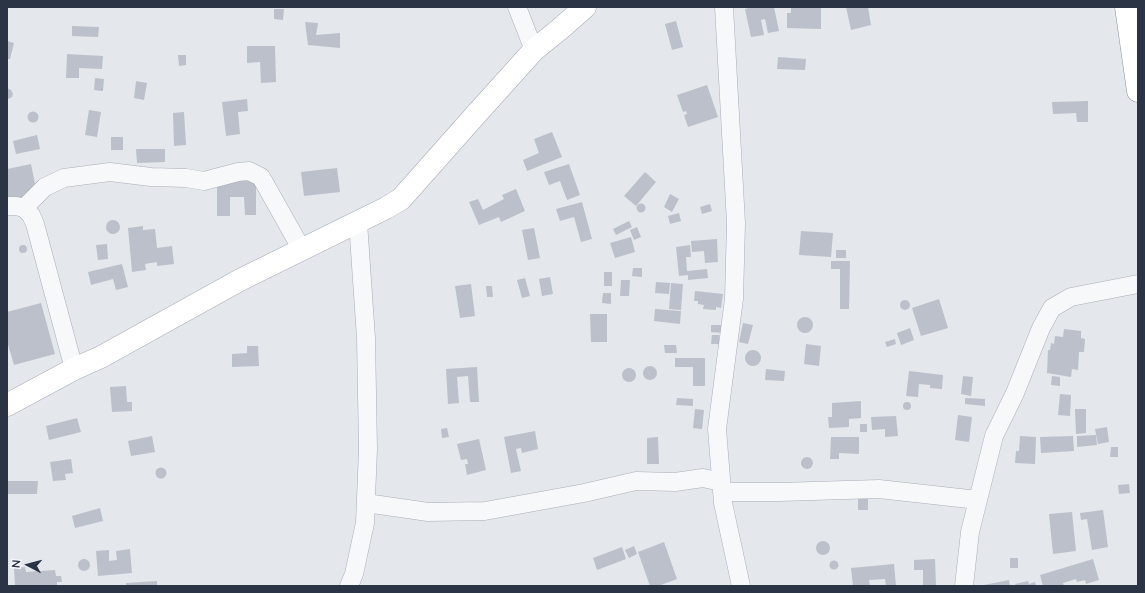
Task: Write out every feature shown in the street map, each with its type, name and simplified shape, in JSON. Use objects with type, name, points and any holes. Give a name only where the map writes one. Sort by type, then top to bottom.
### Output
[{"type":"main road","points":[[8,403],[74,369],[101,358],[240,280],[358,222],[401,199],[534,50],[585,7]]},
{"type":"main road","points":[[1126,7],[1138,91]]},
{"type":"street","points":[[517,7],[534,50]]},
{"type":"street","points":[[724,7],[736,223],[734,299],[717,429],[722,503],[741,586]]},
{"type":"street","points":[[74,369],[32,215],[16,207],[45,187],[64,178],[110,172],[151,177],[186,178],[204,181],[238,172],[249,171],[261,178],[302,250]]},
{"type":"street","points":[[349,586],[354,574],[365,523],[368,449],[366,338],[358,222]]},
{"type":"street","points":[[964,586],[970,532],[994,436],[1015,393],[1041,328],[1052,308],[1071,297],[1138,284]]},
{"type":"street","points":[[366,503],[428,512],[484,511],[636,481],[675,482],[703,478],[721,487],[779,492],[879,489],[978,500]]},
{"type":"building","points":[[753,7],[774,7],[779,31],[768,33],[765,19],[761,20],[764,35],[751,37],[745,9]]},
{"type":"building","points":[[791,7],[821,7],[821,29],[787,28],[787,13],[791,13]]},
{"type":"building","points":[[846,7],[868,7],[871,25],[851,30]]},
{"type":"building","points":[[274,9],[284,9],[283,20],[274,19]]},
{"type":"building","points":[[676,21],[683,47],[672,50],[665,24]]},
{"type":"building","points":[[305,22],[318,23],[316,35],[340,33],[340,48],[308,45]]},
{"type":"building","points":[[72,26],[99,27],[98,37],[72,36]]},
{"type":"building","points":[[7,41],[14,43],[10,59],[7,59]]},
{"type":"building","points":[[247,46],[275,46],[276,82],[261,83],[260,62],[247,63]]},
{"type":"building","points":[[67,54],[103,56],[102,69],[79,68],[79,78],[66,78]]},
{"type":"building","points":[[178,55],[186,55],[186,65],[179,66]]},
{"type":"building","points":[[778,57],[806,59],[805,70],[777,69]]},
{"type":"building","points":[[95,78],[104,79],[103,91],[94,90]]},
{"type":"building","points":[[136,81],[147,83],[144,100],[134,98]]},
{"type":"building","points":[[707,85],[718,117],[688,127],[684,115],[687,114],[686,111],[683,112],[677,95]]},
{"type":"building","points":[[7,88],[11,90],[13,94],[12,97],[8,99],[7,99]]},
{"type":"building","points":[[247,99],[248,111],[238,112],[240,134],[226,136],[222,102]]},
{"type":"building","points":[[1088,101],[1088,122],[1077,122],[1076,113],[1053,114],[1052,102]]},
{"type":"building","points":[[89,110],[101,112],[97,137],[85,135]]},
{"type":"building","points":[[31,112],[35,112],[37,113],[37,121],[31,122],[28,119],[28,115]]},
{"type":"building","points":[[184,112],[186,145],[174,146],[173,113]]},
{"type":"building","points":[[552,132],[562,157],[527,171],[523,160],[539,153],[534,139]]},
{"type":"building","points":[[37,135],[40,149],[16,154],[13,141]]},
{"type":"building","points":[[111,137],[123,137],[123,150],[111,150]]},
{"type":"building","points":[[136,149],[165,149],[165,162],[137,163]]},
{"type":"building","points":[[31,164],[37,194],[7,200],[7,169]]},
{"type":"building","points":[[569,164],[580,195],[567,200],[560,181],[549,185],[544,172]]},
{"type":"building","points":[[337,168],[340,192],[304,196],[301,172]]},
{"type":"building","points":[[645,172],[656,182],[636,206],[624,196]]},
{"type":"building","points":[[217,181],[256,181],[256,215],[245,215],[244,197],[230,197],[230,216],[217,216]]},
{"type":"building","points":[[516,189],[525,211],[501,222],[499,217],[479,225],[469,202],[478,199],[483,210],[504,199],[502,195]]},
{"type":"building","points":[[670,194],[679,199],[672,212],[664,207]]},
{"type":"building","points":[[582,202],[592,239],[581,242],[574,217],[560,221],[556,209]]},
{"type":"building","points":[[641,203],[646,208],[641,213],[636,208]]},
{"type":"building","points":[[710,204],[712,211],[702,214],[700,207]]},
{"type":"building","points":[[679,213],[681,221],[670,224],[668,216]]},
{"type":"building","points":[[113,220],[118,222],[120,227],[118,232],[113,234],[108,232],[106,227],[108,222]]},
{"type":"building","points":[[629,221],[632,227],[616,235],[613,229]]},
{"type":"building","points":[[143,226],[143,230],[155,229],[157,248],[172,246],[174,264],[157,266],[157,262],[145,264],[146,270],[132,272],[128,228]]},
{"type":"building","points":[[637,227],[641,237],[634,240],[630,230]]},
{"type":"building","points":[[534,228],[540,258],[528,260],[522,230]]},
{"type":"building","points":[[801,231],[833,233],[831,257],[799,255]]},
{"type":"building","points":[[631,237],[635,252],[615,258],[610,243]]},
{"type":"building","points":[[717,239],[718,262],[705,263],[704,251],[692,252],[691,241]]},
{"type":"building","points":[[107,244],[108,259],[98,260],[96,245]]},
{"type":"building","points":[[21,245],[25,245],[27,249],[25,253],[21,253],[19,251],[19,247]]},
{"type":"building","points":[[690,245],[691,257],[686,257],[687,271],[707,269],[708,278],[688,280],[688,275],[679,276],[676,247]]},
{"type":"building","points":[[836,250],[846,250],[846,258],[836,258]]},
{"type":"building","points":[[831,261],[850,261],[849,309],[840,309],[840,269],[831,269]]},
{"type":"building","points":[[122,264],[128,287],[116,290],[113,279],[91,285],[88,272]]},
{"type":"building","points":[[633,268],[642,268],[642,277],[632,276]]},
{"type":"building","points":[[604,272],[612,272],[612,286],[604,286]]},
{"type":"building","points":[[550,277],[553,294],[542,296],[539,279]]},
{"type":"building","points":[[525,278],[530,296],[522,298],[517,280]]},
{"type":"building","points":[[621,280],[630,280],[629,296],[620,296]]},
{"type":"building","points":[[656,282],[670,283],[669,294],[655,293]]},
{"type":"building","points":[[671,283],[683,284],[681,310],[669,309]]},
{"type":"building","points":[[471,284],[475,316],[460,318],[455,286]]},
{"type":"building","points":[[486,286],[492,286],[493,297],[487,297]]},
{"type":"building","points":[[695,291],[723,294],[721,308],[716,307],[716,310],[703,309],[704,305],[698,304],[698,301],[694,301]]},
{"type":"building","points":[[603,293],[611,293],[611,304],[602,303]]},
{"type":"building","points":[[939,299],[948,328],[921,336],[912,308]]},
{"type":"building","points":[[903,300],[907,300],[910,305],[907,310],[903,310],[900,307],[900,303]]},
{"type":"building","points":[[41,303],[55,354],[14,365],[7,341],[7,312]]},
{"type":"building","points":[[655,309],[681,311],[680,324],[654,321]]},
{"type":"building","points":[[590,314],[607,314],[607,342],[591,342]]},
{"type":"building","points":[[805,317],[811,319],[813,325],[811,331],[805,333],[799,331],[797,325],[799,319]]},
{"type":"building","points":[[743,323],[753,325],[748,344],[739,342]]},
{"type":"building","points":[[711,325],[724,325],[723,333],[711,332]]},
{"type":"building","points":[[910,328],[914,340],[901,345],[897,333]]},
{"type":"building","points":[[1064,329],[1081,331],[1081,338],[1085,339],[1084,352],[1079,352],[1078,370],[1072,369],[1071,377],[1047,373],[1048,350],[1050,350],[1051,343],[1054,344],[1055,336],[1063,337]]},
{"type":"building","points":[[712,335],[719,335],[719,344],[711,344]]},
{"type":"building","points":[[895,339],[896,344],[887,347],[885,342]]},
{"type":"building","points":[[806,344],[821,346],[819,366],[804,364]]},
{"type":"building","points":[[664,345],[676,345],[677,353],[665,353]]},
{"type":"building","points":[[247,346],[258,346],[259,366],[232,367],[232,354],[247,353]]},
{"type":"building","points":[[753,350],[759,352],[761,358],[759,364],[753,366],[747,364],[745,358],[747,352]]},
{"type":"building","points":[[675,358],[705,358],[705,386],[693,386],[693,367],[675,367]]},
{"type":"building","points":[[650,366],[655,368],[657,373],[655,378],[650,380],[645,378],[643,373],[645,368]]},
{"type":"building","points":[[477,367],[479,402],[470,402],[468,376],[457,377],[459,403],[448,404],[446,369]]},
{"type":"building","points":[[626,368],[632,368],[636,372],[636,378],[632,382],[626,382],[622,378],[622,372]]},
{"type":"building","points":[[766,369],[785,371],[784,381],[765,380]]},
{"type":"building","points":[[909,371],[943,375],[942,389],[930,388],[930,385],[919,384],[918,397],[906,396]]},
{"type":"building","points":[[963,376],[973,377],[971,396],[961,394]]},
{"type":"building","points":[[1052,376],[1060,377],[1060,386],[1051,385]]},
{"type":"building","points":[[126,386],[127,402],[132,402],[132,411],[112,412],[110,387]]},
{"type":"building","points":[[1060,394],[1071,395],[1070,416],[1058,415]]},
{"type":"building","points":[[677,398],[693,399],[693,406],[676,405]]},
{"type":"building","points":[[965,398],[985,399],[985,406],[965,404]]},
{"type":"building","points":[[861,401],[861,418],[849,419],[849,427],[829,428],[828,417],[832,417],[832,403]]},
{"type":"building","points":[[905,402],[909,402],[911,406],[909,410],[905,410],[903,408],[903,404]]},
{"type":"building","points":[[695,409],[704,410],[702,429],[693,428]]},
{"type":"building","points":[[1075,409],[1086,409],[1086,433],[1076,434]]},
{"type":"building","points":[[958,415],[972,417],[969,442],[955,440]]},
{"type":"building","points":[[896,416],[898,436],[885,437],[885,429],[872,430],[871,417]]},
{"type":"building","points":[[77,418],[81,432],[49,440],[46,426]]},
{"type":"building","points":[[860,424],[867,424],[867,432],[860,432]]},
{"type":"building","points":[[1107,427],[1109,442],[1098,444],[1095,429]]},
{"type":"building","points":[[447,428],[449,437],[442,438],[441,429]]},
{"type":"building","points":[[535,431],[538,449],[522,453],[521,448],[516,449],[521,471],[511,473],[504,437]]},
{"type":"building","points":[[1096,435],[1097,445],[1077,447],[1077,436]]},
{"type":"building","points":[[152,436],[155,452],[131,456],[128,441]]},
{"type":"building","points":[[1020,436],[1036,437],[1035,464],[1015,463],[1016,451],[1019,451]]},
{"type":"building","points":[[1073,436],[1074,451],[1041,453],[1040,437]]},
{"type":"building","points":[[658,437],[659,464],[647,464],[647,438]]},
{"type":"building","points":[[831,437],[859,437],[859,454],[839,453],[839,459],[830,459]]},
{"type":"building","points":[[479,439],[486,470],[467,475],[465,464],[468,464],[467,459],[461,460],[457,444]]},
{"type":"building","points":[[1111,447],[1118,447],[1118,457],[1110,457]]},
{"type":"building","points":[[805,457],[809,457],[813,463],[809,469],[805,469],[801,465],[801,461]]},
{"type":"building","points":[[71,459],[73,473],[65,474],[66,480],[53,481],[50,462]]},
{"type":"building","points":[[159,468],[163,468],[165,469],[165,477],[159,478],[156,475],[156,471]]},
{"type":"building","points":[[8,481],[38,481],[37,494],[8,494]]},
{"type":"building","points":[[1129,484],[1130,493],[1119,494],[1118,485]]},
{"type":"building","points":[[858,499],[868,499],[868,510],[858,510]]},
{"type":"building","points":[[100,508],[103,521],[75,528],[72,516]]},
{"type":"building","points":[[1103,510],[1108,547],[1092,550],[1087,519],[1081,520],[1080,513]]},
{"type":"building","points":[[1072,512],[1076,551],[1053,554],[1049,514]]},
{"type":"building","points":[[823,541],[828,543],[830,548],[828,553],[823,555],[818,553],[816,548],[818,543]]},
{"type":"building","points":[[664,542],[677,579],[658,586],[650,586],[638,552]]},
{"type":"building","points":[[634,546],[637,554],[629,558],[625,550]]},
{"type":"building","points":[[622,547],[626,559],[597,570],[593,558]]},
{"type":"building","points":[[130,549],[132,573],[98,576],[96,551],[109,550],[109,561],[117,560],[116,551]]},
{"type":"building","points":[[1010,558],[1018,558],[1018,568],[1010,568]]},
{"type":"building","points":[[82,559],[86,559],[90,565],[86,571],[82,571],[78,567],[78,563]]},
{"type":"building","points":[[935,559],[936,586],[923,586],[923,570],[914,570],[914,560]]},
{"type":"building","points":[[1093,559],[1099,580],[1086,584],[1085,580],[1077,582],[1076,579],[1063,583],[1064,586],[1043,586],[1040,575]]},
{"type":"building","points":[[834,560],[839,565],[834,570],[829,565]]},
{"type":"building","points":[[894,564],[896,586],[886,586],[885,579],[869,580],[870,586],[853,586],[851,568]]},
{"type":"building","points":[[25,567],[26,572],[55,570],[56,576],[61,576],[62,582],[57,582],[57,585],[15,586],[14,568]]},
{"type":"building","points":[[1009,580],[1010,586],[984,586],[984,585]]},
{"type":"building","points":[[157,581],[157,586],[126,586],[126,583]]},
{"type":"building","points":[[1028,581],[1029,584],[1035,582],[1036,586],[1016,586],[1015,584]]}]
